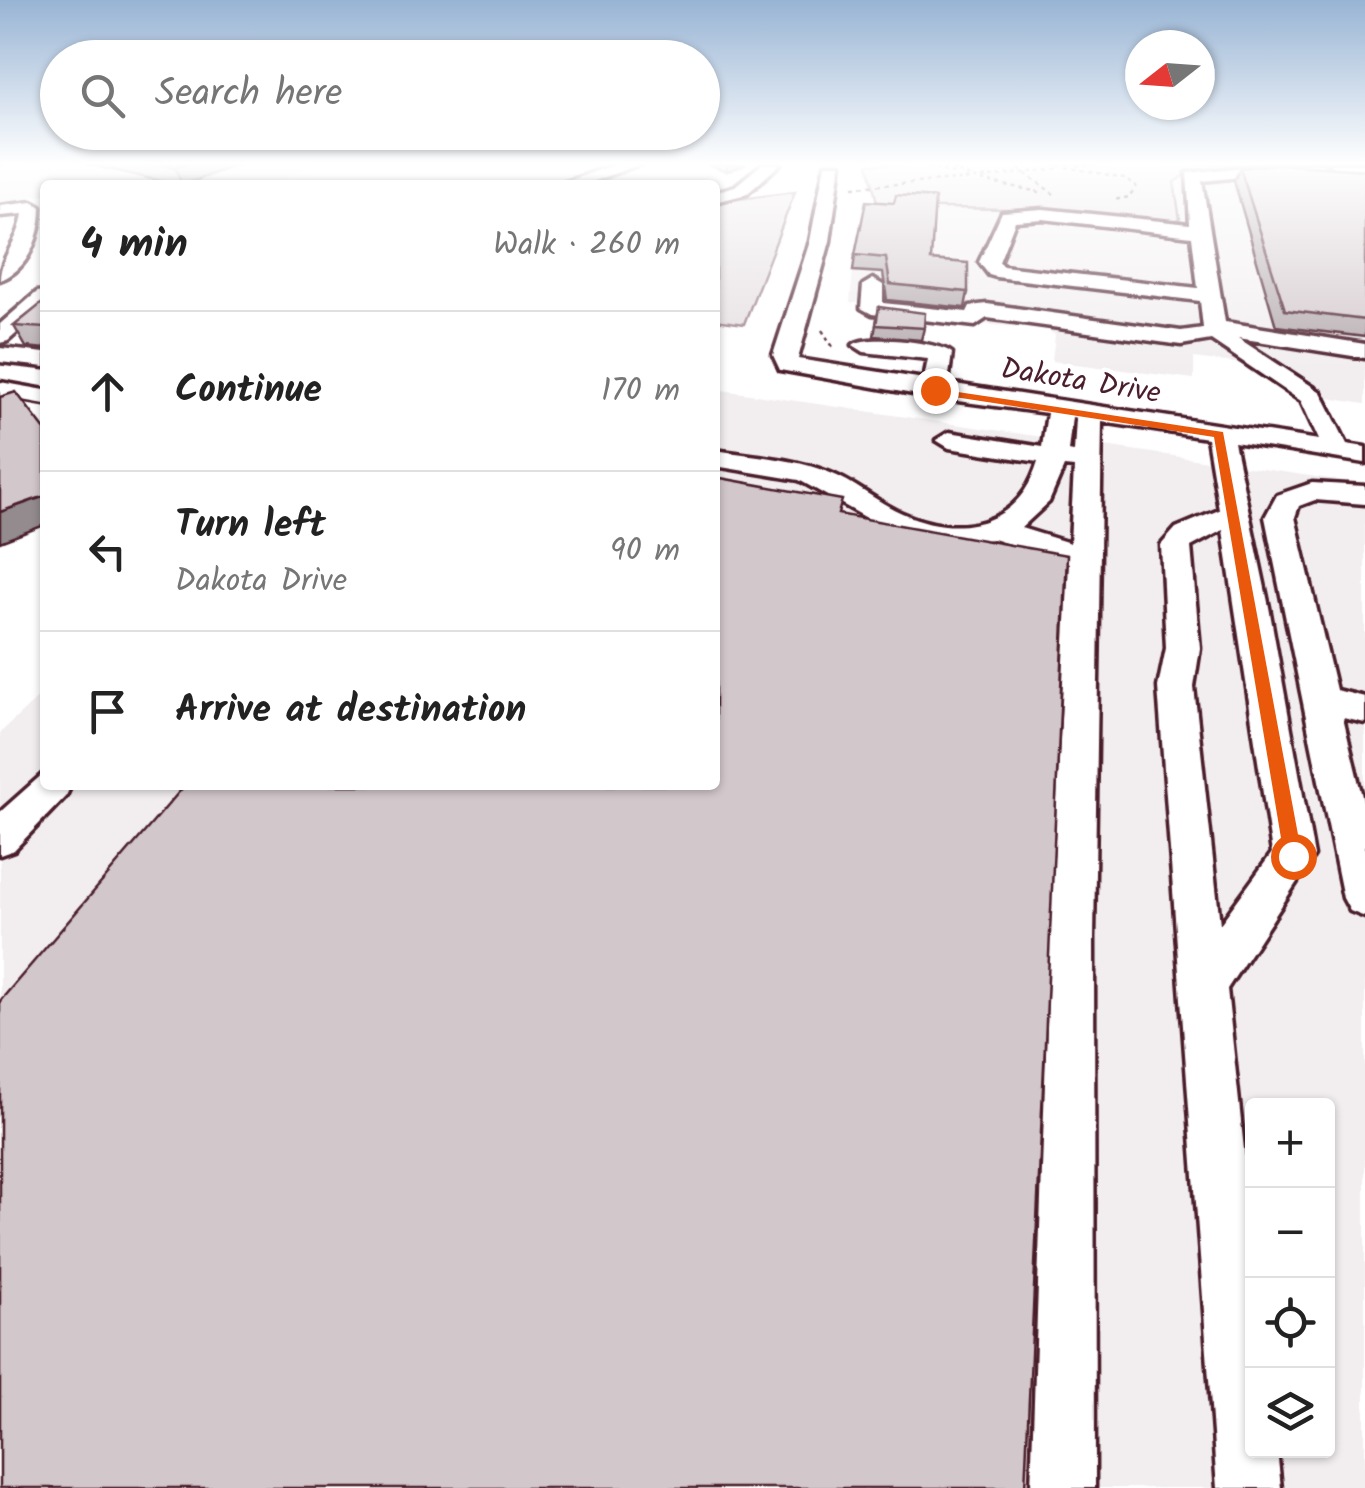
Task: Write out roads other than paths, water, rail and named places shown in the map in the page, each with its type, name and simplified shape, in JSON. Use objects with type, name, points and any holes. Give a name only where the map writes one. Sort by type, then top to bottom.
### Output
[{"type":"street","name":"Dakota Drive","points":[[821,233],[785,356],[788,365],[1365,455]]},
{"type":"street","points":[[1001,233],[989,262],[996,271],[1210,296]]},
{"type":"street","points":[[1201,233],[1214,330],[1312,397],[1336,451]]},
{"type":"street","points":[[0,274],[22,250]]},
{"type":"street","points":[[873,285],[872,308],[975,318],[978,311],[987,311],[1180,338],[1214,330],[1365,353]]},
{"type":"street","points":[[40,302],[1,340],[40,358]]},
{"type":"street","points":[[864,345],[940,353],[935,390]]},
{"type":"street","points":[[1312,397],[1320,385],[1318,370],[1334,356],[1365,353]]},
{"type":"street","points":[[5,394],[40,397]]},
{"type":"street","points":[[1060,410],[1083,557],[1063,1488]]},
{"type":"street","points":[[720,459],[817,477],[898,523],[960,534],[993,528],[1023,515],[1069,459],[1089,414]]},
{"type":"street","points":[[1206,980],[1293,856],[1219,434]]},
{"type":"street","points":[[759,466],[774,436]]},
{"type":"street","points":[[950,440],[1069,459]]},
{"type":"street","points":[[1365,495],[1312,491],[1287,500],[1280,517],[1365,898]]},
{"type":"street","points":[[1233,515],[1187,534],[1176,545],[1183,648],[1176,687],[1250,1488]]},
{"type":"street","points":[[993,528],[1083,557]]},
{"type":"street","points":[[1321,700],[1365,710]]},
{"type":"street","points":[[0,838],[47,790]]}]
